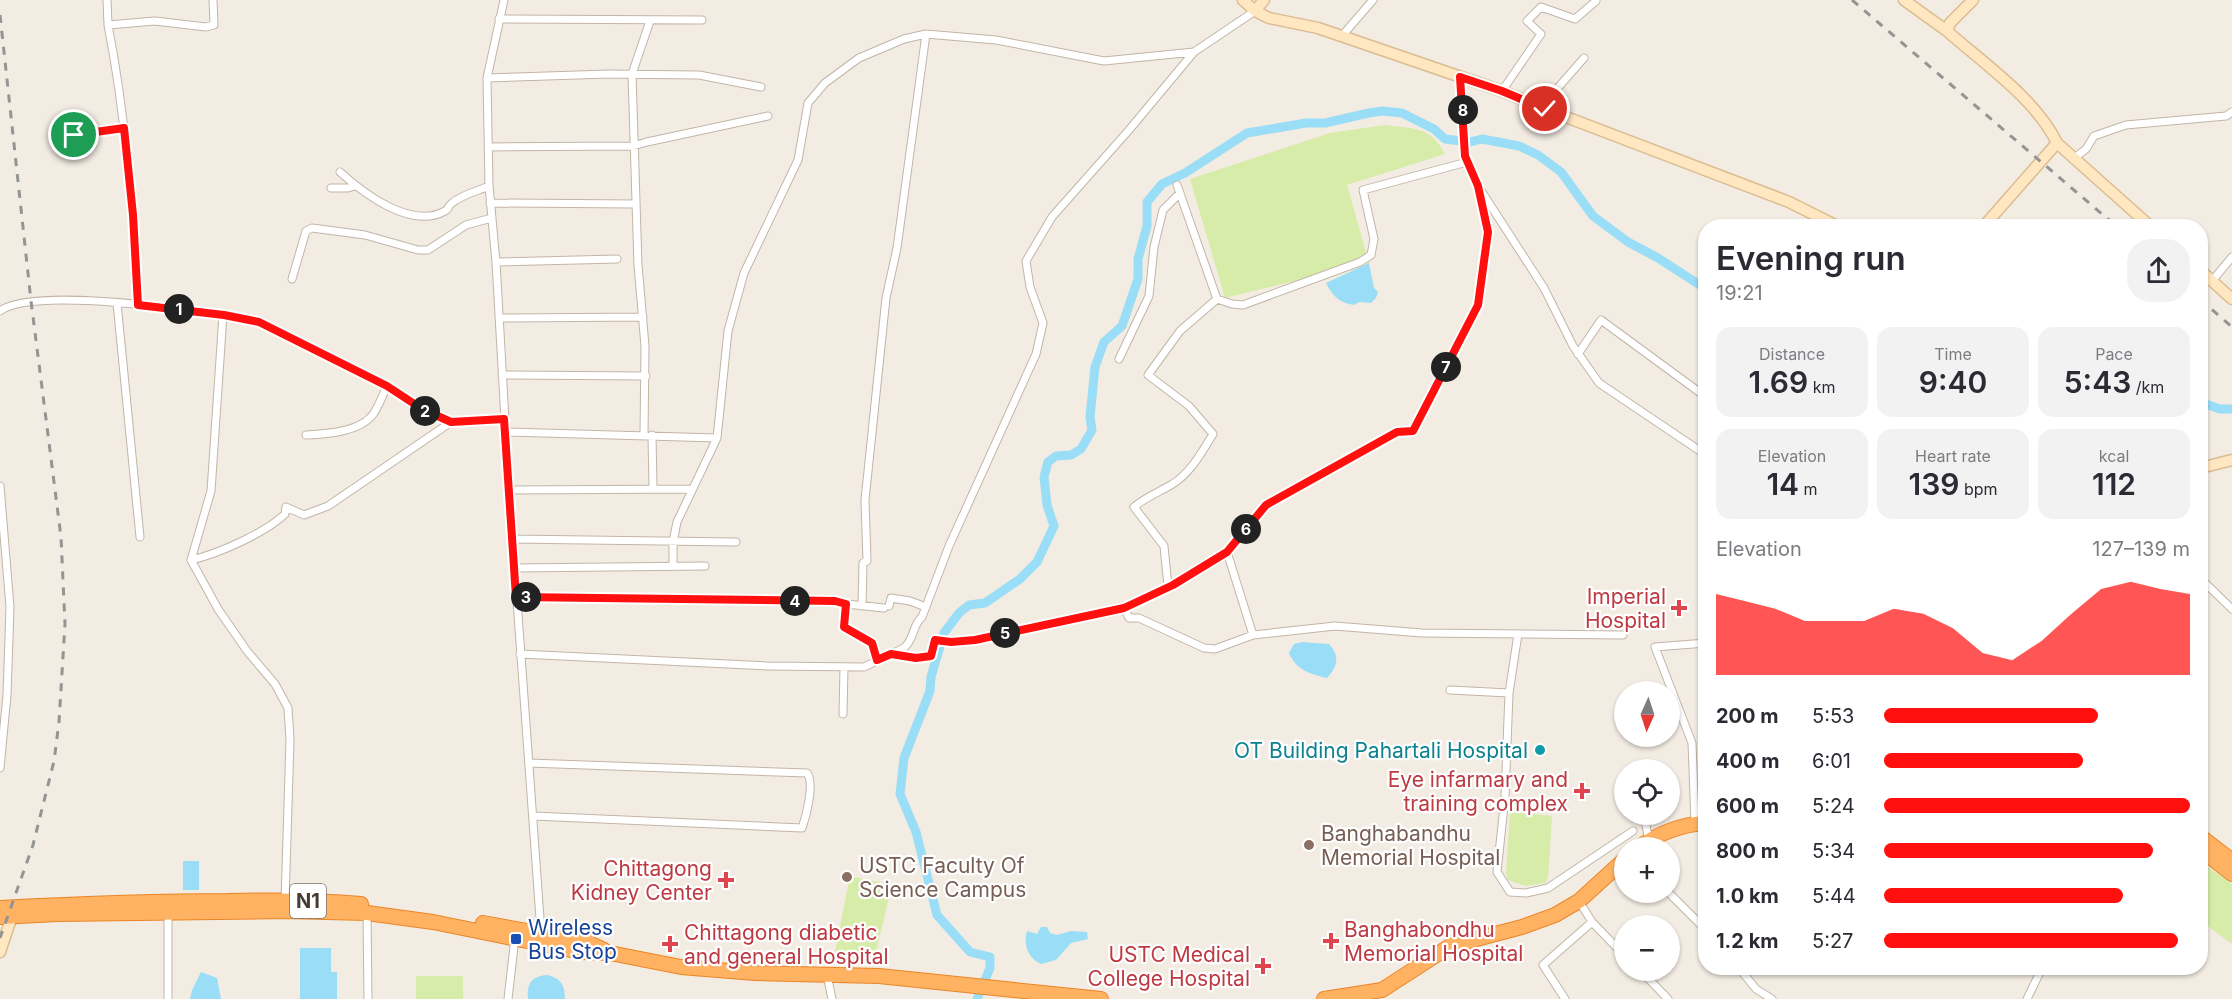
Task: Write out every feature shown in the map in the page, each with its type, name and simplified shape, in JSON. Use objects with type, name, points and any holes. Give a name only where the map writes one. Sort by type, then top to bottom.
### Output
[{"type":"highway","points":[[1658,837],[1698,824]]},
{"type":"highway","points":[[2208,842],[2232,861]]},
{"type":"highway","points":[[2208,855],[2232,874]]},
{"type":"highway","points":[[1324,999],[1382,990],[1450,946],[1538,922],[1579,902],[1614,869]]},
{"type":"highway","name":"N1","points":[[6,917],[168,913],[328,901],[581,952],[610,953],[681,967],[879,976],[990,990],[1101,999]]},
{"type":"highway","name":"N1","points":[[0,908],[92,903],[285,906]]},
{"type":"highway","name":"N1","points":[[366,909],[399,908],[541,932],[587,942],[610,953]]},
{"type":"main road","points":[[1243,0],[1255,11],[1269,18],[1318,28],[1502,91],[1789,202],[1823,219]]},
{"type":"main road","points":[[1255,11],[1264,0]]},
{"type":"main road","points":[[1905,0],[1947,31],[2034,107],[2048,125],[2057,143],[2142,219]]},
{"type":"main road","points":[[1947,31],[1950,23],[1973,0]]},
{"type":"main road","points":[[1990,219],[2057,143]]},
{"type":"main road","points":[[2208,277],[2232,299]]},
{"type":"main road","points":[[2208,466],[2232,460]]},
{"type":"main road","points":[[0,952],[6,917]]},
{"type":"street","points":[[107,0],[108,25],[120,86],[133,215],[138,305]]},
{"type":"street","points":[[108,25],[155,21],[206,27],[214,25],[213,0]]},
{"type":"street","points":[[504,0],[487,78],[489,186],[496,262],[508,490],[541,932]]},
{"type":"street","points":[[1341,37],[1373,0]]},
{"type":"street","points":[[1502,91],[1541,34],[1527,21],[1541,7],[1575,19],[1596,1]]},
{"type":"street","points":[[520,654],[756,666],[864,667],[904,647],[922,617],[949,546],[1036,354],[1043,323],[1030,287],[1026,261],[1052,217],[1194,52],[1255,11]]},
{"type":"street","points":[[499,19],[702,20]]},
{"type":"street","points":[[651,21],[632,74],[633,146],[648,435],[653,489]]},
{"type":"street","points":[[673,566],[673,542],[677,522],[717,438],[728,331],[744,273],[798,160],[808,104],[825,83],[859,58],[904,39],[926,34],[996,40],[1104,62],[1194,52]]},
{"type":"street","points":[[862,606],[863,563],[867,561],[868,556],[865,500],[885,308],[897,248],[926,34]]},
{"type":"street","points":[[1545,109],[1555,91],[1584,58]]},
{"type":"street","points":[[487,78],[632,74],[699,75],[761,87]]},
{"type":"street","points":[[1460,77],[1466,159],[1478,186],[1544,288],[1578,354],[1599,383],[1698,449]]},
{"type":"street","points":[[2073,159],[2085,149],[2094,136],[2126,125],[2226,116],[2232,112]]},
{"type":"street","points":[[489,147],[633,146],[768,116]]},
{"type":"street","points":[[74,135],[124,128]]},
{"type":"street","points":[[1217,299],[1243,305],[1360,262],[1371,255],[1374,239],[1363,190],[1466,159]]},
{"type":"street","points":[[340,172],[370,196],[402,212],[420,215],[443,212],[451,203],[489,186]]},
{"type":"street","points":[[1177,185],[1217,299]]},
{"type":"street","points":[[331,188],[355,186]]},
{"type":"street","points":[[891,654],[916,658],[931,656],[935,640],[951,642],[975,640],[1124,608],[1168,587],[1227,552],[1266,505],[1397,432],[1413,431],[1478,305],[1488,232],[1478,186]]},
{"type":"street","points":[[1119,359],[1149,296],[1154,247],[1163,210],[1180,193]]},
{"type":"street","points":[[490,204],[636,204]]},
{"type":"street","points":[[292,279],[306,231],[312,228],[365,235],[418,250],[428,250],[465,225],[492,218]]},
{"type":"street","points":[[2212,281],[2232,257]]},
{"type":"street","points":[[496,262],[617,259]]},
{"type":"street","points":[[2,307],[72,299],[224,315],[259,322],[387,386],[422,409],[451,422],[504,419]]},
{"type":"street","points":[[1168,587],[1164,546],[1134,507],[1147,496],[1172,485],[1188,471],[1214,434],[1189,406],[1148,375],[1180,331],[1217,299]]},
{"type":"street","points":[[117,303],[140,537]]},
{"type":"street","points":[[224,315],[211,491],[191,560],[218,609],[247,651],[275,684],[288,708],[290,740],[285,906]]},
{"type":"street","points":[[499,318],[643,317]]},
{"type":"street","points":[[1578,354],[1601,320],[1698,391]]},
{"type":"street","points":[[502,375],[646,376]]},
{"type":"street","points":[[306,435],[352,428],[373,415],[387,386]]},
{"type":"street","points":[[191,560],[212,556],[268,527],[285,514],[286,507],[304,515],[328,506],[451,422]]},
{"type":"street","points":[[505,432],[717,438]]},
{"type":"street","points":[[0,486],[10,607],[7,695],[0,768]]},
{"type":"street","points":[[508,490],[692,489]]},
{"type":"street","points":[[512,539],[736,542]]},
{"type":"street","points":[[1227,552],[1253,635]]},
{"type":"street","points":[[514,568],[705,566]]},
{"type":"street","points":[[2208,586],[2232,609]]},
{"type":"street","points":[[516,597],[821,602],[822,600],[886,607],[891,598],[910,601],[926,607]]},
{"type":"street","points":[[846,604],[844,627],[872,643],[877,660]]},
{"type":"street","points":[[1124,608],[1128,618],[1139,618],[1204,648],[1215,649],[1253,635],[1335,626],[1422,633],[1623,635]]},
{"type":"street","points":[[1518,634],[1509,693],[1505,797],[1497,872],[1510,892],[1548,888],[1633,831]]},
{"type":"street","points":[[1698,644],[1655,647],[1692,743],[1698,803]]},
{"type":"street","points":[[843,714],[844,667]]},
{"type":"street","points":[[1450,690],[1509,693]]},
{"type":"street","points":[[529,763],[807,773],[811,782],[802,828],[534,816]]},
{"type":"street","points":[[1579,902],[1592,922],[1614,945]]},
{"type":"street","points":[[1679,903],[1698,922]]},
{"type":"street","points":[[366,909],[369,999]]},
{"type":"street","points":[[168,913],[168,999]]},
{"type":"street","points":[[1565,999],[1543,965],[1592,922]]},
{"type":"street","points":[[508,999],[514,938]]},
{"type":"street","points":[[827,975],[832,999]]},
{"type":"street","points":[[1745,975],[1756,989],[1772,999]]},
{"type":"street","points":[[2027,999],[2039,975]]},
{"type":"street","points":[[1651,981],[1668,999]]},
{"type":"green space","points":[[1385,125],[1420,130],[1434,138],[1445,154],[1347,185],[1369,263],[1225,298],[1190,179],[1330,133]]},
{"type":"green space","points":[[1510,812],[1552,816],[1548,878],[1545,883],[1525,886],[1508,880],[1506,874]]},
{"type":"green space","points":[[2208,867],[2232,884],[2232,944],[2208,926]]},
{"type":"green space","points":[[850,876],[892,885],[874,960],[834,957]]},
{"type":"green space","points":[[416,976],[463,976],[463,999],[416,999]]},
{"type":"water","points":[[1369,263],[1374,288],[1378,292],[1371,303],[1359,302],[1354,305],[1334,296],[1326,283]]},
{"type":"water","points":[[1302,642],[1329,644],[1333,648],[1336,661],[1334,669],[1327,678],[1304,670],[1292,659],[1289,653],[1294,644]]},
{"type":"water","points":[[183,861],[199,861],[199,890],[183,890]]},
{"type":"water","points":[[1041,927],[1047,927],[1050,933],[1057,935],[1071,931],[1087,932],[1088,939],[1071,943],[1056,960],[1041,964],[1030,955],[1026,941],[1027,931],[1037,934]]},
{"type":"water","points":[[300,948],[331,948],[331,972],[337,972],[337,999],[300,999]]},
{"type":"water","points":[[201,972],[217,978],[221,999],[190,999]]},
{"type":"water","points":[[547,975],[561,982],[565,999],[528,999],[531,982],[537,977]]},
{"type":"waterway","points":[[977,999],[990,968],[990,957],[970,952],[937,915],[916,832],[900,794],[904,758],[930,691],[931,677],[944,633],[959,613],[969,605],[985,603],[1020,579],[1037,562],[1054,526],[1047,505],[1044,477],[1048,462],[1056,456],[1071,455],[1081,449],[1092,430],[1090,417],[1095,367],[1104,342],[1122,326],[1138,279],[1138,259],[1147,226],[1147,202],[1162,184],[1185,173],[1247,133],[1306,123],[1325,123],[1382,111],[1402,113],[1434,129],[1445,139],[1470,142],[1482,139],[1519,146],[1538,155],[1561,172],[1593,216],[1628,242],[1698,284]]},
{"type":"waterway","points":[[2208,405],[2220,409],[2232,409]]},
{"type":"railway","points":[[1852,0],[2108,219]]},
{"type":"railway","points":[[0,15],[31,301],[61,537],[65,624],[59,722],[54,761],[33,845],[0,938]]},
{"type":"railway","points":[[2208,306],[2232,327]]},
{"type":"place","name":"Imperial Hospital","points":[[1679,608]]},
{"type":"place","name":"OT Building Pahartali Hospital","points":[[1540,750]]},
{"type":"place","name":"Eye infarmary and training complex","points":[[1582,791]]},
{"type":"place","name":"Banghabandhu Memorial Hospital","points":[[1309,845]]},
{"type":"place","name":"USTC Faculty Of Science Campus","points":[[847,877]]},
{"type":"place","name":"Chittagong Kidney Center","points":[[726,880]]},
{"type":"place","name":"Wireless Bus Stop","points":[[516,939]]},
{"type":"place","name":"Banghabondhu Memorial Hospital","points":[[1331,941]]},
{"type":"place","name":"Chittagong diabetic and general Hospital","points":[[670,944]]},
{"type":"place","name":"USTC Medical College Hospital","points":[[1263,966]]},
{"type":"route","points":[[74,135],[124,128],[133,215],[138,305],[224,315],[259,322],[387,386],[422,409],[451,422],[504,419],[516,597],[835,601],[846,604],[844,627],[872,643],[877,660],[891,654],[916,658],[931,656],[935,640],[951,642],[975,640],[1135,604],[1173,585],[1227,552],[1266,505],[1397,432],[1413,431],[1478,305],[1488,232],[1478,186],[1465,156],[1460,77],[1545,109]]}]
